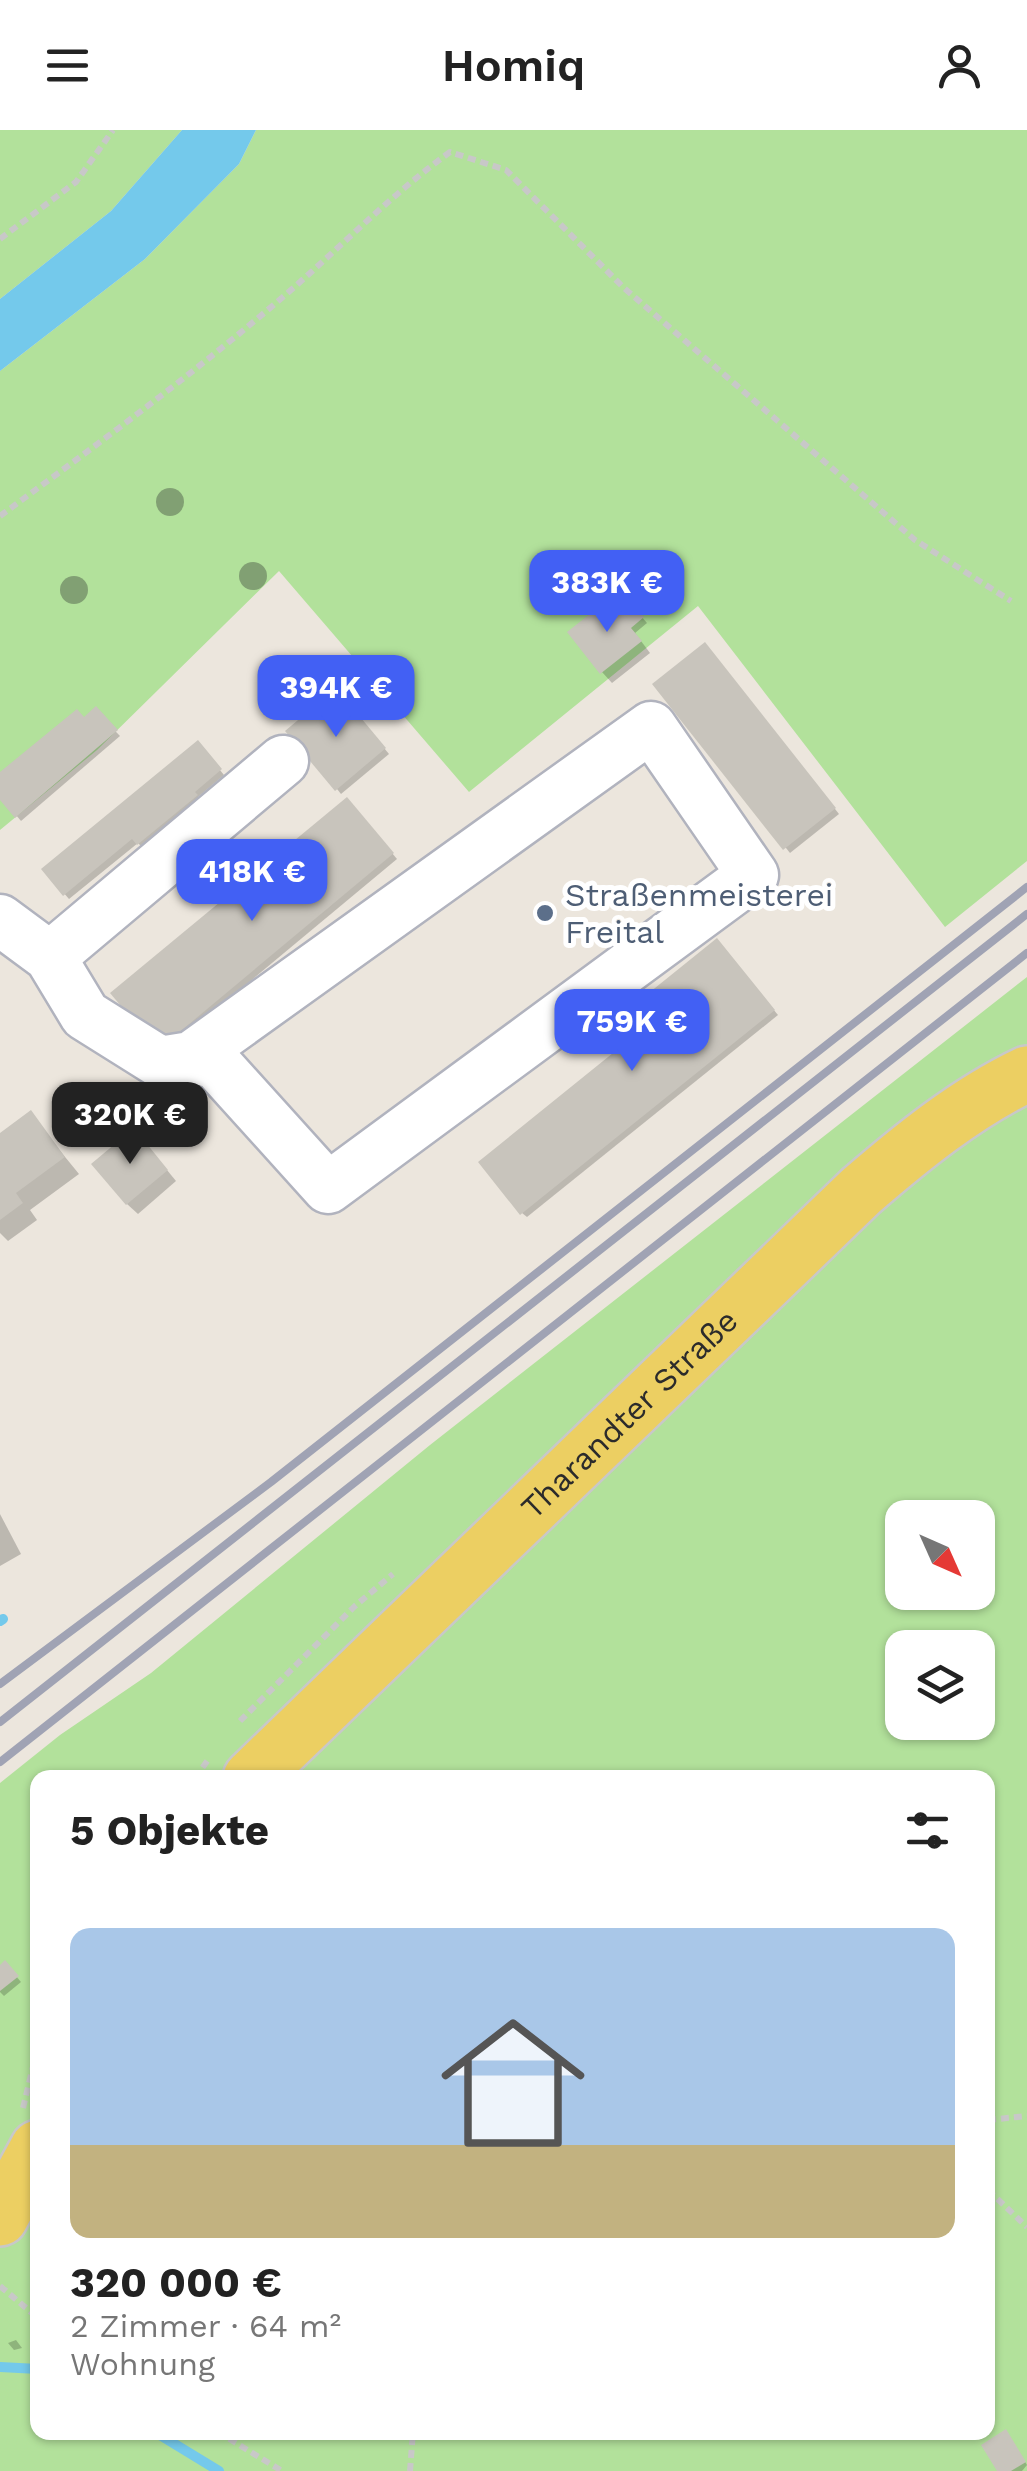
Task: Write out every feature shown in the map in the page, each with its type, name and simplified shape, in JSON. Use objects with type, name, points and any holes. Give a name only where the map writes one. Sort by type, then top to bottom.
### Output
[{"type":"main road","name":"Tharandter Straße","points":[[259,1770],[861,1191],[940,1127],[985,1096],[1027,1074]]},
{"type":"main road","points":[[0,2218],[29,2134]]},
{"type":"lane","points":[[0,920],[50,957],[86,1015],[160,1062],[191,1058],[216,1064],[328,1188],[753,875],[651,727],[191,1058]]},
{"type":"lane","points":[[50,957],[283,761]]},
{"type":"path","points":[[1,238],[76,182],[113,130]]},
{"type":"path","points":[[0,516],[278,302],[421,173],[450,152],[506,170],[624,287],[827,465],[915,540],[1011,601]]},
{"type":"path","points":[[995,2119],[1027,2116]]},
{"type":"path","points":[[995,2197],[1027,2227]]},
{"type":"path","points":[[0,2286],[30,2311]]},
{"type":"path","points":[[231,2440],[282,2471]]},
{"type":"path","points":[[410,2471],[412,2440]]},
{"type":"green space","points":[[0,130],[182,130],[111,211],[0,299]]},
{"type":"green space","points":[[256,130],[1027,130],[1027,861],[945,927],[698,606],[469,792],[279,571],[97,750],[0,830],[0,371],[145,259],[239,164]]},
{"type":"green space","points":[[1027,977],[1027,2471],[0,2471],[0,1783],[60,1735],[151,1673],[430,1445]]},
{"type":"water","points":[[182,130],[256,130],[239,164],[145,259],[0,371],[0,299],[111,211]]},
{"type":"building","points":[[609,599],[621,614],[633,604],[644,617],[631,628],[642,641],[600,674],[567,632]]},
{"type":"building","points":[[705,642],[836,808],[783,850],[652,684]]},
{"type":"building","points":[[336,688],[386,748],[335,791],[285,731]]},
{"type":"building","points":[[96,706],[118,730],[15,818],[0,800],[0,772],[77,709],[84,717]]},
{"type":"building","points":[[198,740],[222,769],[195,792],[198,795],[137,845],[132,839],[63,896],[41,869]]},
{"type":"building","points":[[347,797],[394,853],[158,1050],[110,993]]},
{"type":"building","points":[[717,938],[775,1010],[520,1215],[478,1162],[639,1032],[624,1013]]},
{"type":"building","points":[[31,1110],[65,1157],[16,1193],[23,1203],[0,1220],[0,1133]]},
{"type":"building","points":[[134,1128],[168,1170],[126,1205],[91,1164]]},
{"type":"building","points":[[5,1960],[19,1976],[0,1991],[0,1965]]},
{"type":"building","points":[[1006,2429],[1026,2462],[1011,2471],[997,2471],[981,2445],[995,2440]]},
{"type":"waterway","points":[[0,2367],[30,2369]]},
{"type":"waterway","points":[[168,2440],[219,2471]]},
{"type":"railway","points":[[0,1684],[271,1482],[1027,887]]},
{"type":"railway","points":[[0,1722],[1027,914]]},
{"type":"railway","points":[[0,1762],[1027,953]]},
{"type":"place","name":"Straßenmeisterei Freital","points":[[545,913]]}]
